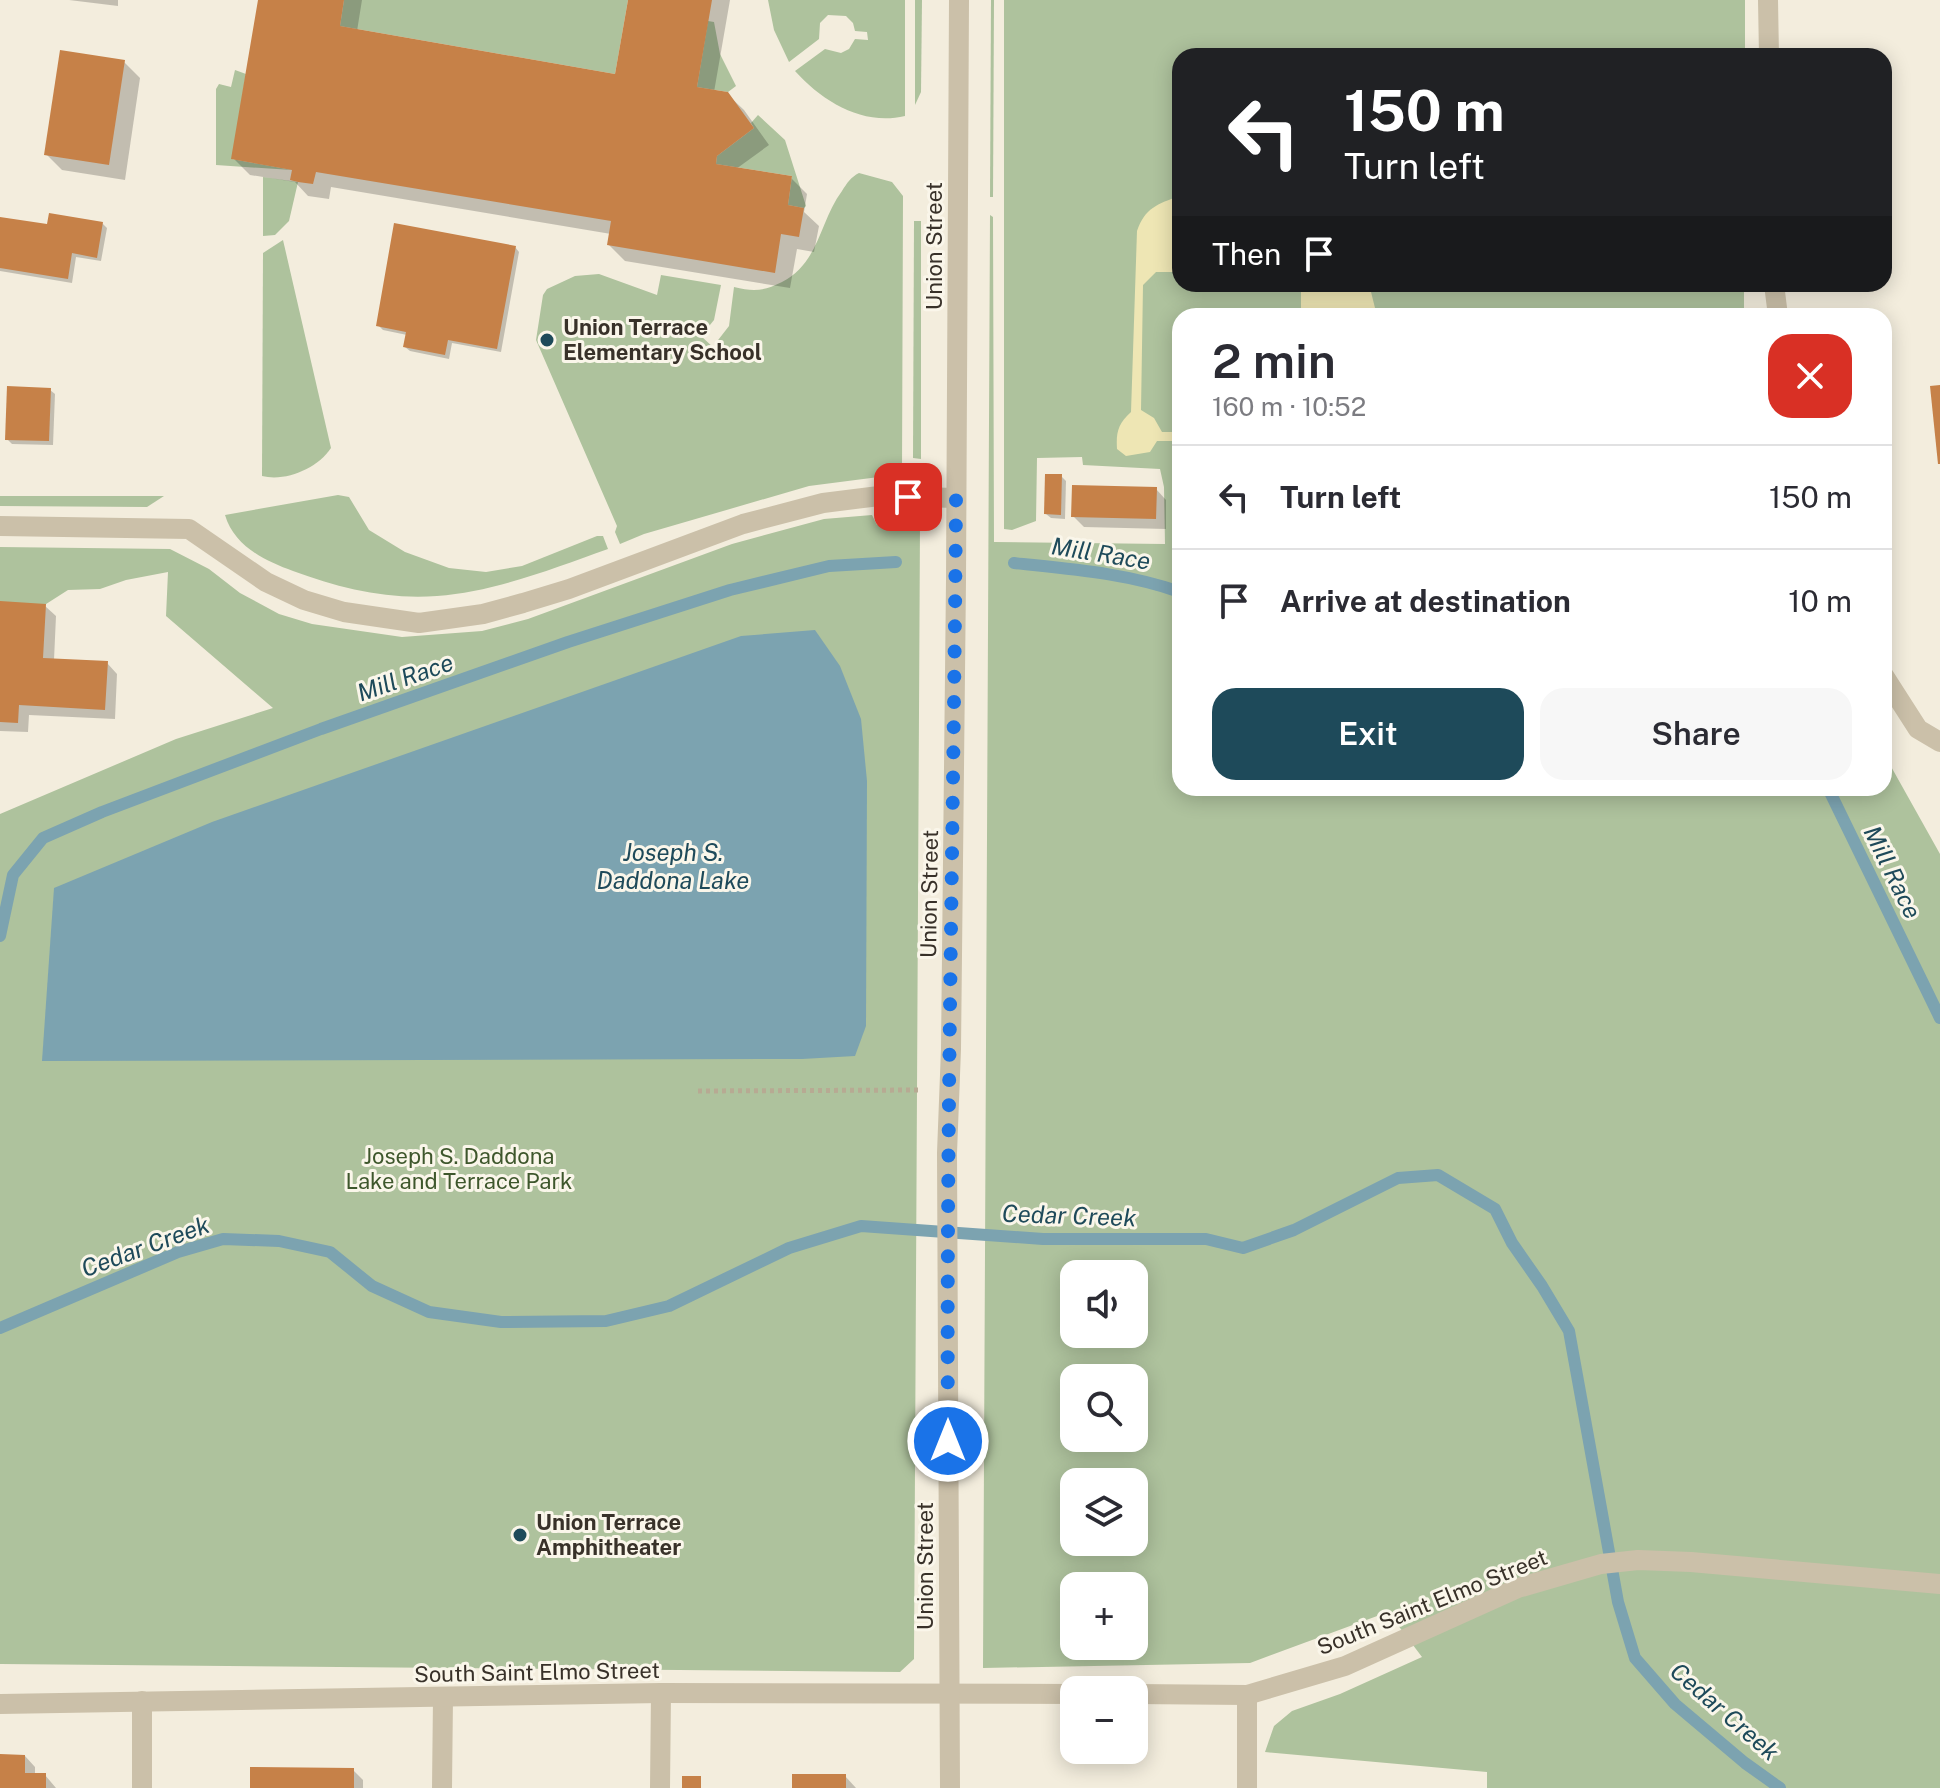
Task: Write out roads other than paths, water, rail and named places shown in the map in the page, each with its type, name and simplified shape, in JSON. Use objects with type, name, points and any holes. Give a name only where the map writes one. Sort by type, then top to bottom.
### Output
[{"type":"street","name":"Union Street","points":[[950,1788],[947,1153],[951,1049],[959,0]]},
{"type":"street","points":[[1768,0],[1769,48]]},
{"type":"street","points":[[0,526],[189,529],[266,582],[304,600],[382,620],[419,623],[457,619],[523,603],[743,524],[823,503],[879,496],[956,498]]},
{"type":"street","points":[[1892,688],[1918,729],[1940,742]]},
{"type":"street","name":"South Saint Elmo Street","points":[[1148,1694],[1247,1695],[1345,1666],[1457,1614],[1534,1583],[1601,1564],[1638,1560],[1691,1562],[1940,1584]]},
{"type":"street","points":[[660,1788],[661,1693]]},
{"type":"street","name":"South Saint Elmo Street","points":[[0,1704],[661,1693],[1060,1694]]},
{"type":"street","points":[[1247,1695],[1247,1788]]},
{"type":"street","points":[[442,1788],[443,1698]]},
{"type":"street","points":[[142,1701],[142,1788]]},
{"type":"water","name":"Joseph S. Daddona Lake","points":[[815,630],[840,666],[861,719],[867,781],[866,1026],[855,1056],[802,1059],[42,1061],[54,888],[212,822],[741,636]]},
{"type":"waterway","name":"Mill Race","points":[[0,936],[13,875],[43,838],[102,812],[321,729],[568,642],[730,590],[829,566],[896,562]]},
{"type":"waterway","name":"Mill Race","points":[[1014,563],[1119,576],[1172,590]]},
{"type":"waterway","name":"Mill Race","points":[[1832,796],[1940,1018]]},
{"type":"waterway","name":"Cedar Creek","points":[[0,1328],[178,1252],[223,1239],[279,1241],[330,1252],[372,1286],[429,1312],[501,1322],[606,1321],[669,1306],[789,1248],[861,1226],[1043,1239],[1206,1239],[1243,1248],[1294,1230],[1398,1178],[1438,1175],[1495,1209],[1512,1243],[1569,1331],[1618,1602],[1635,1658],[1675,1704],[1780,1788]]},
{"type":"place","name":"Union Terrace Elementary School","points":[[547,340]]},
{"type":"place","name":"Union Terrace Amphitheater","points":[[520,1535]]},
{"type":"park label","name":"Joseph S. Daddona Lake and Terrace Park","points":[[459,1168]]}]
